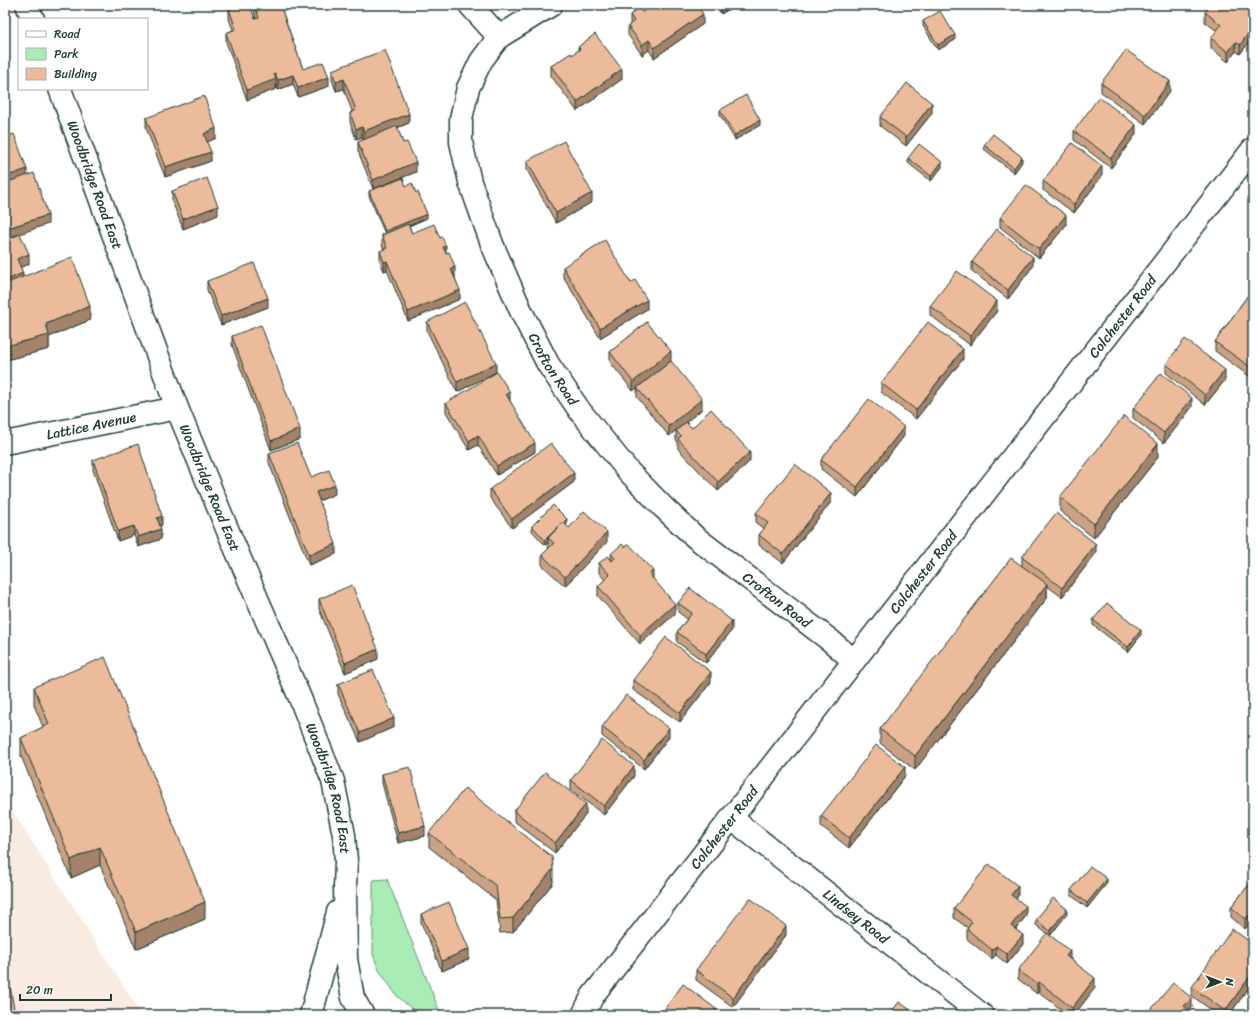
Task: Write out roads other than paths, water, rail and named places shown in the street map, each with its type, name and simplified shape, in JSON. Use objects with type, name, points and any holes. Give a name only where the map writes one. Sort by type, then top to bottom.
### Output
[{"type":"main road","points":[[27,5],[33,18]]},
{"type":"main road","points":[[470,5],[499,37]]},
{"type":"main road","name":"Crofton Road","points":[[550,5],[499,37],[481,61],[468,88],[461,119],[461,142],[470,182],[492,244],[520,311],[548,364],[580,411],[629,472],[695,538],[854,660]]},
{"type":"main road","name":"Woodbridge Road East","points":[[60,90],[178,408],[228,531],[300,698],[333,781],[344,835],[346,861],[346,959],[352,998],[363,1015]]},
{"type":"main road","name":"Colchester Road","points":[[582,1015],[593,995],[730,818],[1253,149]]},
{"type":"main road","name":"Lattice Avenue","points":[[5,443],[178,408]]},
{"type":"main road","name":"Lindsey Road","points":[[730,818],[982,1015]]},
{"type":"main road","name":"Woodbridge Road East","points":[[311,1015],[345,888]]},
{"type":"main road","name":"Colchester Road","points":[[570,1015],[593,995]]}]
